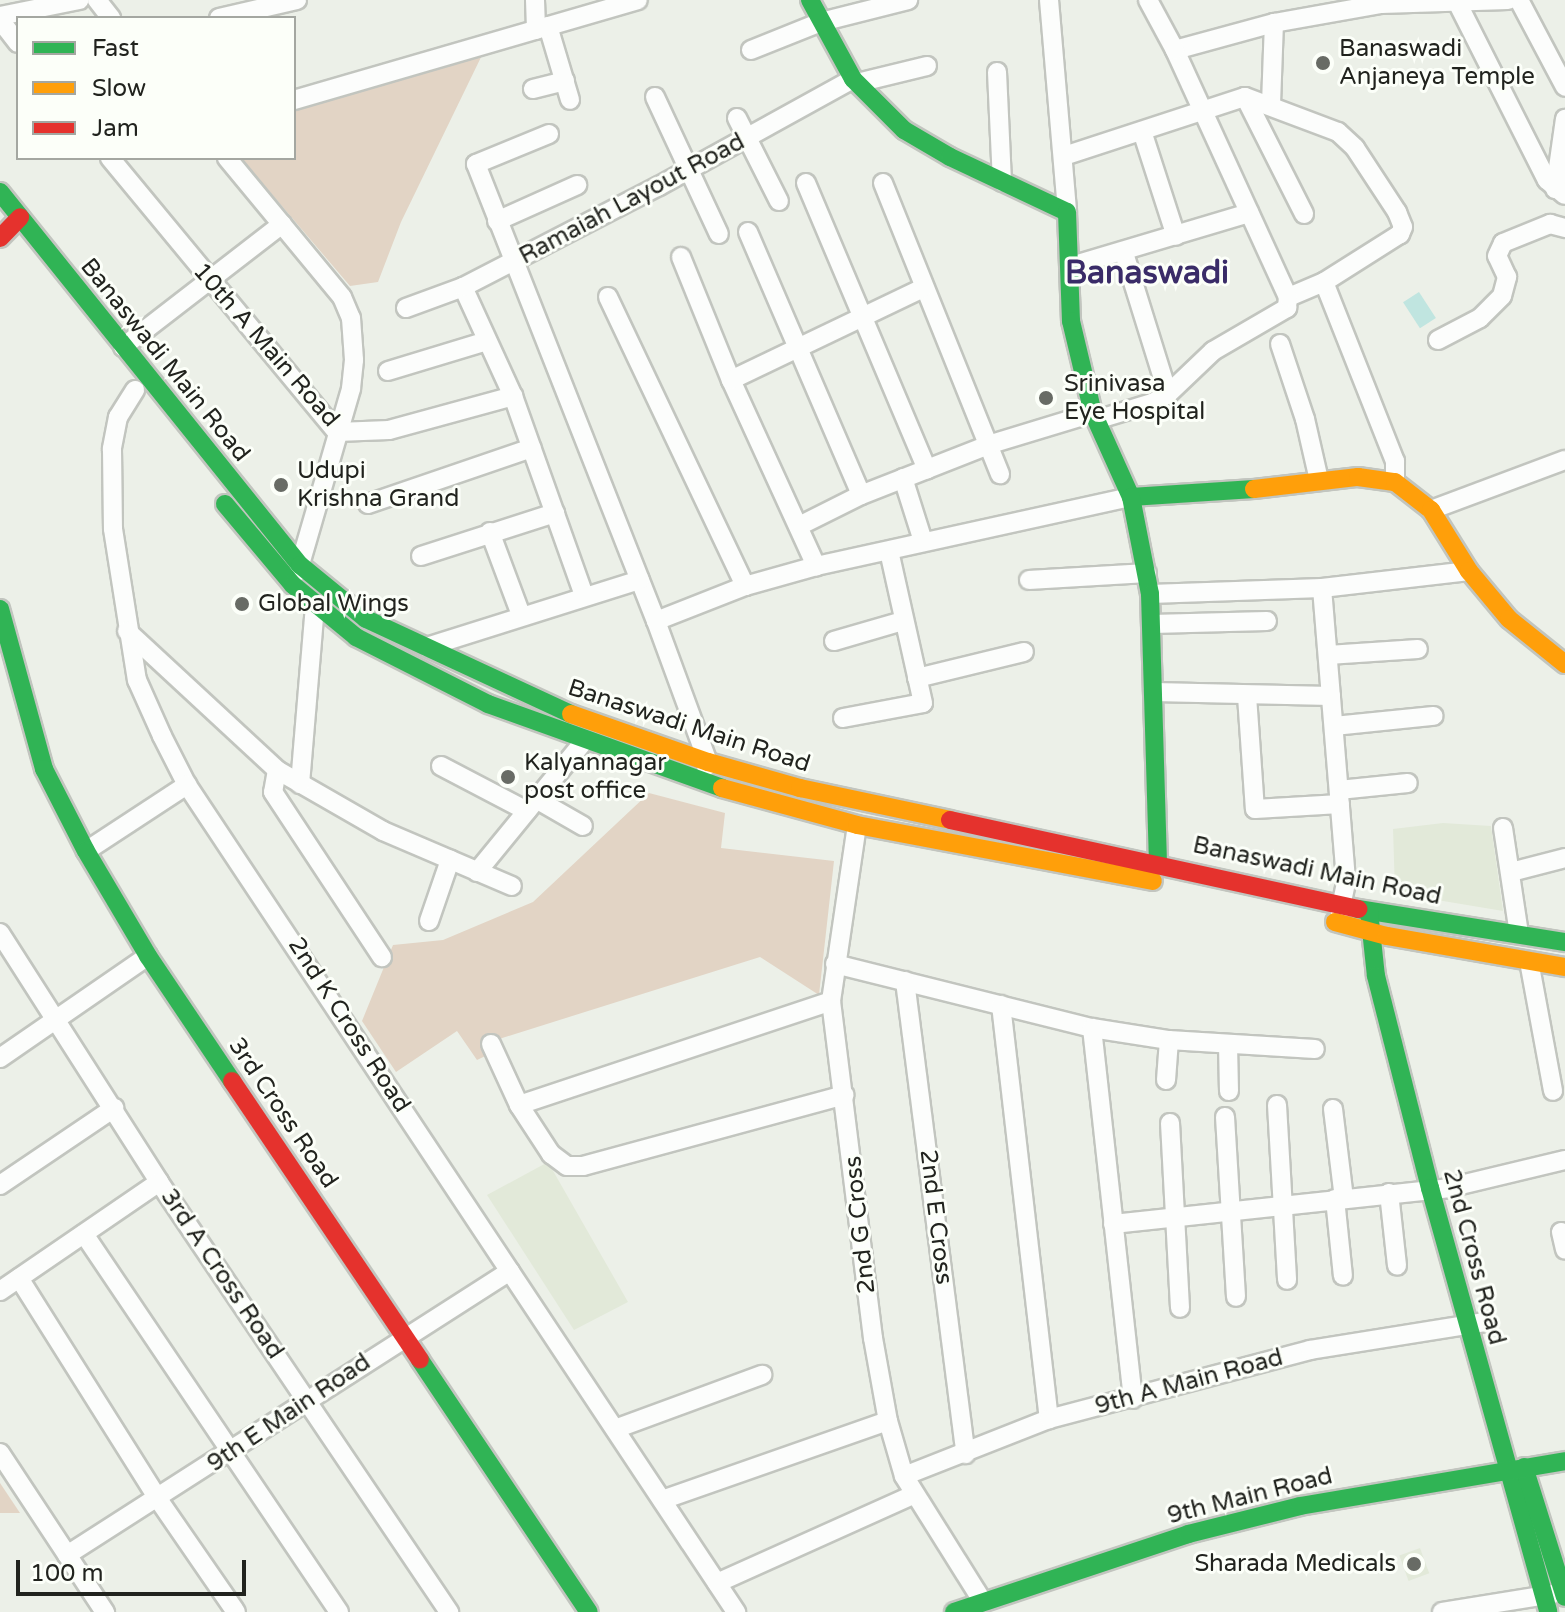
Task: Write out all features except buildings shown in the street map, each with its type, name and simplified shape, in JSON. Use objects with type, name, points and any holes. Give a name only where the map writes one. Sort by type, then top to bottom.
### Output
[{"type":"main road","points":[[810,0],[855,81],[904,130],[1002,182],[1067,212],[1071,321],[1095,417],[1131,497],[1150,594],[1158,863]]},
{"type":"main road","name":"Banaswadi Main Road","points":[[0,192],[7,227],[122,370],[300,565],[366,619],[549,706],[708,762],[800,788],[1377,912],[1565,942]]},
{"type":"main road","points":[[1131,497],[1260,489],[1319,480],[1378,477],[1395,482],[1431,510],[1469,571],[1509,619],[1565,664]]},
{"type":"main road","name":"Banaswadi Main Road","points":[[210,485],[293,585],[356,637],[488,704],[585,740],[745,796],[857,825],[1157,882],[1378,933],[1565,967]]},
{"type":"main road","name":"3rd Cross Road","points":[[0,609],[28,721],[44,769],[86,851],[148,956],[589,1612]]},
{"type":"main road","name":"2nd Cross Road","points":[[1377,912],[1378,933],[1394,976],[1439,1188],[1515,1467],[1545,1604]]},
{"type":"main road","name":"9th Main Road","points":[[954,1612],[1202,1530],[1300,1506],[1515,1467],[1565,1461]]},
{"type":"main road","name":"2nd Cross Road","points":[[1515,1467],[1564,1595]]},
{"type":"street","points":[[16,40],[0,18],[79,0]]},
{"type":"street","points":[[97,0],[109,16]]},
{"type":"street","points":[[228,16],[297,0]]},
{"type":"street","points":[[535,0],[542,28],[570,100]]},
{"type":"street","points":[[296,99],[638,0]]},
{"type":"street","points":[[751,50],[821,22],[908,0]]},
{"type":"street","points":[[1049,0],[1067,212]]},
{"type":"street","points":[[799,526],[861,495],[991,444],[1152,403],[1168,394],[1213,351],[1287,308],[1288,297],[1175,50],[1148,0]]},
{"type":"street","points":[[1175,50],[1274,23],[1381,2],[1508,0]]},
{"type":"street","points":[[1519,0],[1565,87]]},
{"type":"street","points":[[1449,3],[1560,192]]},
{"type":"street","points":[[1271,104],[1274,23]]},
{"type":"street","name":"Ramaiah Layout Road","points":[[406,308],[463,287],[855,81],[927,66]]},
{"type":"street","points":[[997,72],[1002,182]]},
{"type":"street","points":[[533,89],[565,81]]},
{"type":"street","points":[[655,97],[719,234]]},
{"type":"street","points":[[1064,156],[1245,97],[1271,104],[1338,132],[1355,148],[1397,212],[1403,227],[1400,234],[1324,282],[1288,297]]},
{"type":"street","points":[[1245,97],[1304,214]]},
{"type":"street","points":[[737,118],[779,201]]},
{"type":"street","points":[[1560,192],[1565,119]]},
{"type":"street","points":[[1142,131],[1176,236]]},
{"type":"street","points":[[549,134],[476,164],[656,621],[708,762],[702,781]]},
{"type":"street","name":"10th A Main Road","points":[[112,160],[337,432],[389,430],[513,396]]},
{"type":"street","points":[[229,160],[342,297],[351,318],[354,360],[351,389],[293,585]]},
{"type":"street","points":[[806,183],[927,469]]},
{"type":"street","points":[[883,183],[923,288],[991,444],[1000,474]]},
{"type":"street","points":[[497,221],[577,185]]},
{"type":"street","points":[[1071,266],[1124,253],[1249,213]]},
{"type":"street","points":[[122,370],[209,281],[282,224]]},
{"type":"street","points":[[1438,340],[1480,318],[1502,296],[1507,277],[1497,256],[1503,243],[1550,224],[1565,228]]},
{"type":"street","points":[[748,232],[861,495]]},
{"type":"street","points":[[1124,253],[1168,394]]},
{"type":"street","points":[[681,257],[731,380],[816,566]]},
{"type":"street","points":[[1324,282],[1395,461],[1395,482]]},
{"type":"street","points":[[463,287],[513,396],[584,595]]},
{"type":"street","points":[[731,380],[923,288]]},
{"type":"street","points":[[608,297],[745,586]]},
{"type":"street","points":[[388,371],[487,341]]},
{"type":"street","points":[[1280,344],[1305,419],[1319,480]]},
{"type":"street","name":"2nd K Cross Road","points":[[122,370],[112,449],[113,529],[127,631],[137,680],[187,785],[736,1612]]},
{"type":"street","points":[[368,504],[532,448]]},
{"type":"street","points":[[1431,510],[1565,460]]},
{"type":"street","points":[[903,478],[923,541]]},
{"type":"street","points":[[656,621],[745,586],[816,566],[1131,497]]},
{"type":"street","points":[[421,556],[555,513]]},
{"type":"street","points":[[490,532],[521,615]]},
{"type":"street","points":[[843,718],[923,703],[889,551]]},
{"type":"street","points":[[1150,594],[1322,588],[1469,571]]},
{"type":"street","points":[[1029,580],[1147,573]]},
{"type":"street","points":[[427,647],[584,595],[640,580]]},
{"type":"street","points":[[1322,588],[1346,883],[1340,903],[1341,923]]},
{"type":"street","points":[[300,784],[315,605]]},
{"type":"street","points":[[834,641],[903,621]]},
{"type":"street","points":[[1152,624],[1267,621]]},
{"type":"street","points":[[127,631],[277,770],[383,831],[512,886]]},
{"type":"street","points":[[1328,655],[1418,649]]},
{"type":"street","points":[[917,678],[1024,652]]},
{"type":"street","points":[[1154,692],[1331,696]]},
{"type":"street","points":[[1247,696],[1255,809],[1408,783]]},
{"type":"street","points":[[1334,726],[1433,716]]},
{"type":"street","points":[[477,872],[585,740]]},
{"type":"street","points":[[441,766],[583,826]]},
{"type":"street","points":[[277,770],[273,792],[382,957]]},
{"type":"street","points":[[86,851],[187,785]]},
{"type":"street","name":"2nd G Cross","points":[[857,825],[831,1001],[873,1338],[888,1421],[904,1476],[913,1495],[983,1602]]},
{"type":"street","points":[[1503,828],[1519,934]]},
{"type":"street","points":[[1511,872],[1565,858]]},
{"type":"street","points":[[429,921],[450,860]]},
{"type":"street","name":"3rd A Cross Road","points":[[1,938],[114,1108],[159,1182],[449,1612]]},
{"type":"street","points":[[0,1058],[148,956]]},
{"type":"street","points":[[1529,961],[1553,1091]]},
{"type":"street","points":[[835,964],[1092,1028],[1169,1040],[1315,1049]]},
{"type":"street","name":"2nd E Cross","points":[[905,981],[966,1454]]},
{"type":"street","points":[[519,1105],[831,1001]]},
{"type":"street","points":[[1001,1005],[1049,1419]]},
{"type":"street","points":[[1092,1028],[1133,1399]]},
{"type":"street","points":[[1166,1080],[1169,1040]]},
{"type":"street","points":[[491,1044],[519,1105],[557,1161],[567,1166],[583,1166],[845,1095]]},
{"type":"street","points":[[1228,1044],[1229,1091]]},
{"type":"street","points":[[1545,1052],[1565,1048]]},
{"type":"street","points":[[1277,1105],[1287,1280]]},
{"type":"street","points":[[0,1185],[114,1108]]},
{"type":"street","points":[[1333,1109],[1343,1276]]},
{"type":"street","points":[[1225,1117],[1236,1297]]},
{"type":"street","points":[[1170,1123],[1180,1308]]},
{"type":"street","points":[[1113,1224],[1439,1188],[1565,1160]]},
{"type":"street","points":[[0,1291],[159,1182]]},
{"type":"street","points":[[1389,1193],[1397,1266]]},
{"type":"street","points":[[84,1234],[339,1612]]},
{"type":"street","name":"9th E Main Road","points":[[67,1555],[231,1453],[307,1399],[510,1271]]},
{"type":"street","points":[[19,1278],[158,1499],[236,1612]]},
{"type":"street","name":"9th A Main Road","points":[[904,1476],[1049,1419],[1310,1350],[1476,1322]]},
{"type":"street","points":[[615,1429],[762,1375]]},
{"type":"street","points":[[662,1500],[888,1421]]},
{"type":"street","points":[[0,1453],[105,1612]]},
{"type":"street","points":[[717,1583],[913,1495]]},
{"type":"street","points":[[1442,1612],[1545,1604],[1564,1595]]},
{"type":"shaded area","points":[[484,51],[401,222],[378,282],[350,286],[243,160],[296,160],[296,106]]},
{"type":"shaded area","points":[[649,793],[725,813],[721,848],[834,861],[819,995],[760,957],[499,1039],[502,1048],[477,1060],[457,1031],[396,1072],[362,1021],[393,945],[443,940],[533,902]]},
{"type":"shaded area","points":[[1443,823],[1491,826],[1503,911],[1395,893],[1393,829]]},
{"type":"shaded area","points":[[548,1162],[628,1302],[574,1330],[487,1195]]},
{"type":"shaded area","points":[[0,1483],[20,1513],[0,1513]]},
{"type":"shaded area","name":"Sharada Medicals","points":[[1420,1548],[1429,1573],[1409,1581],[1399,1556]]},
{"type":"water","points":[[1419,292],[1436,318],[1420,328],[1403,302]]},
{"type":"traffic: fast","points":[[810,0],[853,79],[904,130],[950,157],[1067,212],[1071,321],[1093,413],[1131,497],[1254,489]]},
{"type":"traffic: fast","points":[[0,192],[300,565],[366,619],[571,714]]},
{"type":"traffic: fast","points":[[1131,497],[1150,594],[1158,863]]},
{"type":"traffic: fast","points":[[225,504],[293,585],[356,637],[488,704],[722,788]]},
{"type":"traffic: fast","points":[[0,609],[44,769],[86,851],[148,956],[232,1081]]},
{"type":"traffic: fast","points":[[1358,909],[1565,942]]},
{"type":"traffic: fast","points":[[1369,911],[1376,976],[1430,1188],[1548,1612]]},
{"type":"traffic: fast","points":[[420,1360],[589,1612]]},
{"type":"traffic: fast","points":[[954,1612],[1188,1534],[1300,1506],[1565,1461]]},
{"type":"traffic: fast","points":[[1524,1467],[1565,1597]]},
{"type":"traffic: slow","points":[[1254,489],[1358,477],[1395,482],[1431,510],[1469,571],[1509,619],[1565,664]]},
{"type":"traffic: slow","points":[[571,714],[708,762],[800,788],[950,820]]},
{"type":"traffic: slow","points":[[722,788],[857,825],[1153,881]]},
{"type":"traffic: slow","points":[[1335,922],[1387,936],[1565,967]]},
{"type":"traffic: jam","points":[[0,238],[20,217]]},
{"type":"traffic: jam","points":[[950,820],[1358,909]]},
{"type":"traffic: jam","points":[[232,1081],[420,1360]]},
{"type":"place","name":"Banaswadi Anjaneya Temple","points":[[1323,63]]},
{"type":"place","name":"Srinivasa Eye Hospital","points":[[1046,398]]},
{"type":"place","name":"Udupi Krishna Grand","points":[[281,485]]},
{"type":"place","name":"Global Wings","points":[[242,604]]},
{"type":"place","name":"Kalyannagar post office","points":[[508,777]]},
{"type":"place","name":"Sharada Medicals","points":[[1414,1564]]},
{"type":"district","name":"Banaswadi","points":[[1147,273]]}]
